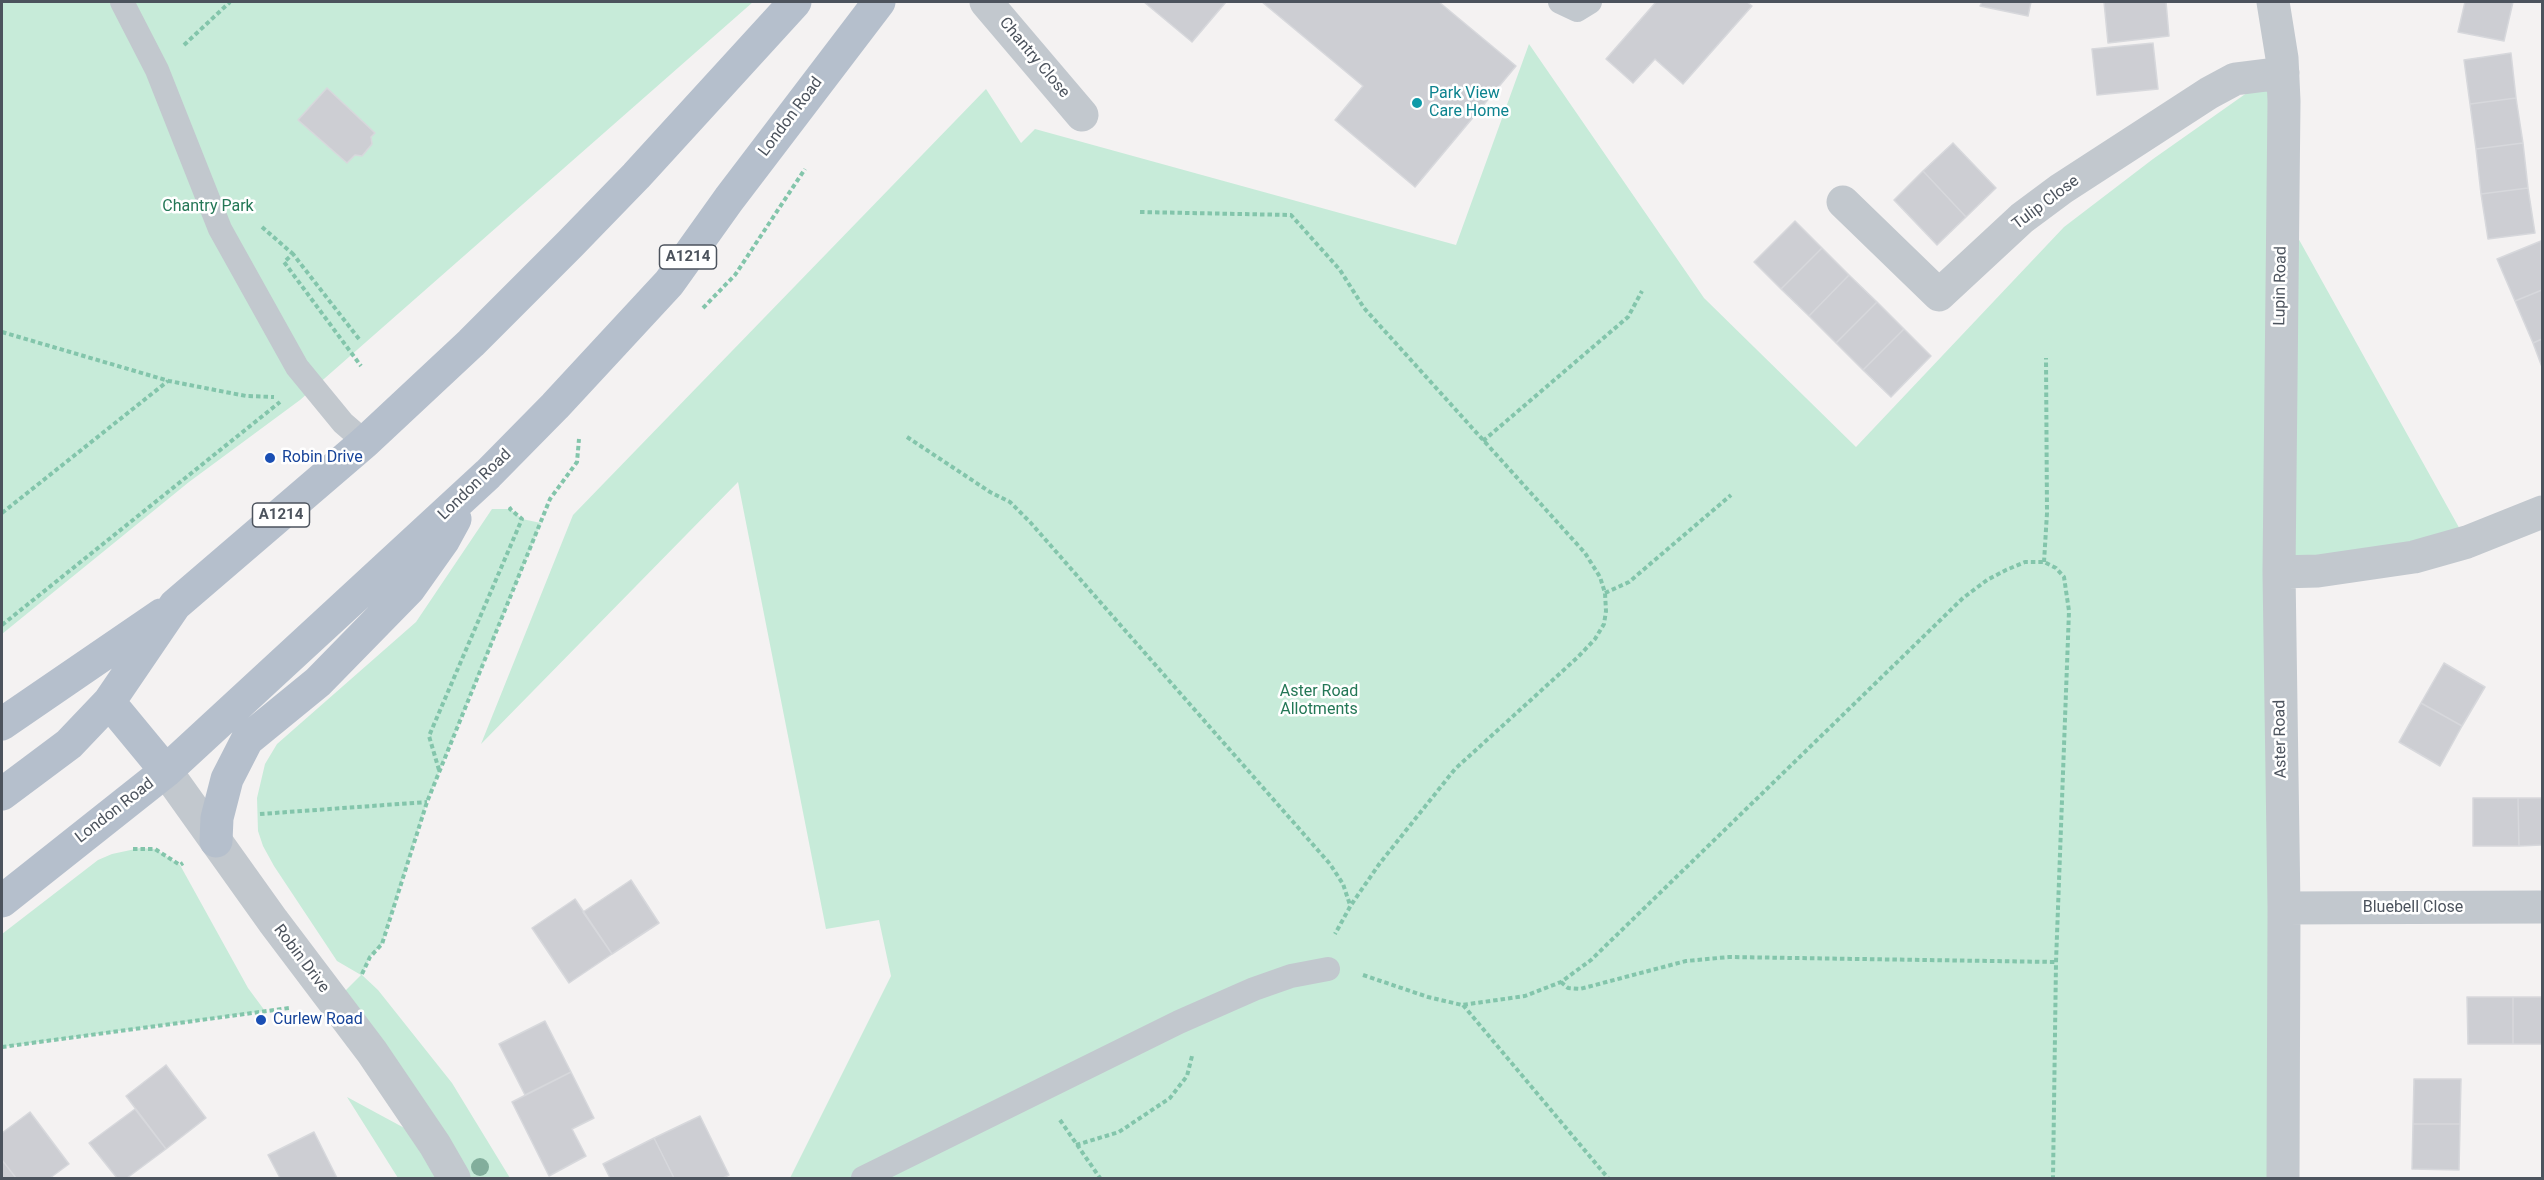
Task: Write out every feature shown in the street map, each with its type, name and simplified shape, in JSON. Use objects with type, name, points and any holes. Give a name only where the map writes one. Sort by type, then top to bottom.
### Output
[{"type":"main road","name":"A1214","points":[[2,794],[69,744],[108,702],[175,605],[365,442],[471,343],[636,176],[795,2]]},
{"type":"main road","name":"London Road","points":[[2,901],[166,771],[470,491],[597,363],[669,284],[729,199],[879,2]]},
{"type":"main road","points":[[216,841],[217,818],[227,779],[247,740],[318,682],[409,589],[443,541],[470,491]]},
{"type":"main road","points":[[2,724],[175,605]]},
{"type":"main road","points":[[108,702],[166,771]]},
{"type":"street","name":"Chantry Close","points":[[987,2],[1082,115]]},
{"type":"street","name":"Lupin Road","points":[[2273,2],[2283,73],[2279,572]]},
{"type":"street","name":"Tulip Close","points":[[1843,202],[1939,295],[2022,218],[2061,189],[2209,93],[2235,80],[2283,73]]},
{"type":"street","points":[[2279,572],[2318,571],[2414,557],[2467,542],[2542,512]]},
{"type":"street","name":"Aster Road","points":[[2279,572],[2284,908],[2283,1179]]},
{"type":"street","name":"Robin Drive","points":[[166,771],[372,1052],[423,1127],[454,1179]]},
{"type":"street","name":"Bluebell Close","points":[[2284,908],[2542,907]]},
{"type":"lane","points":[[122,2],[157,70],[220,229],[297,367],[342,423],[365,442]]},
{"type":"lane","points":[[1560,2],[1577,10],[1590,2]]},
{"type":"lane","points":[[863,1179],[1042,1088],[1179,1022],[1273,982],[1328,969]]},
{"type":"path","points":[[157,70],[230,2]]},
{"type":"path","points":[[702,309],[735,275],[806,168]]},
{"type":"path","points":[[1140,212],[1291,215],[1340,270],[1364,308],[1585,553],[1600,577],[1605,593],[1604,624],[1595,639],[1455,769],[1424,806],[1351,905],[1335,932],[1328,969],[1368,976],[1428,997],[1462,1005],[1525,996],[1561,982],[1591,960],[1964,598],[1987,580],[2025,562],[2044,562],[2056,568],[2064,577],[2069,611],[2056,962],[2053,1179]]},
{"type":"path","points":[[359,339],[293,254],[284,262],[361,366]]},
{"type":"path","points":[[1484,441],[1628,317],[1642,291]]},
{"type":"path","points":[[2,332],[169,381],[246,396],[318,393]]},
{"type":"path","points":[[2044,562],[2047,513],[2046,358]]},
{"type":"path","points":[[2,513],[169,381]]},
{"type":"path","points":[[2,625],[288,396]]},
{"type":"path","points":[[353,971],[362,976],[370,957],[382,944],[439,771],[550,499],[577,462],[579,438],[586,431]]},
{"type":"path","points":[[907,437],[990,492],[1010,502],[1030,522],[1330,864],[1343,884],[1351,905]]},
{"type":"path","points":[[1605,593],[1629,582],[1731,495]]},
{"type":"path","points":[[439,771],[429,736],[522,519],[510,509]]},
{"type":"path","points":[[257,809],[257,822]]},
{"type":"path","points":[[1561,982],[1568,988],[1580,989],[1686,961],[1729,957],[2056,962]]},
{"type":"path","points":[[2,1047],[334,1002]]},
{"type":"path","points":[[1462,1005],[1608,1179]]},
{"type":"path","points":[[1076,1145],[1119,1132],[1170,1098],[1187,1076],[1192,1052],[1179,1022]]},
{"type":"path","points":[[1042,1088],[1076,1145],[1100,1179]]},
{"type":"green space","name":"Chantry Park","points":[[2,2],[753,2],[300,400],[189,482],[2,634]]},
{"type":"green space","name":"Aster Road Allotments","points":[[1529,44],[1704,298],[1856,447],[2064,227],[2153,159],[2251,90],[2284,89],[2282,209],[2467,542],[2279,572],[2283,1178],[790,1178],[891,976],[879,920],[826,929],[738,482],[481,744],[573,515],[986,89],[1021,143],[1035,129],[1456,245]]},
{"type":"green space","points":[[492,509],[510,509],[522,519],[541,523],[427,802],[382,944],[370,957],[362,975],[378,990],[452,1083],[510,1178],[398,1178],[347,1097],[434,1144],[334,1002],[361,975],[337,961],[274,866],[258,831],[257,798],[265,764],[277,744],[416,622]]},
{"type":"green space","points":[[140,848],[155,849],[180,865],[248,988],[265,1011],[2,1047],[2,934],[98,860],[112,854]]},
{"type":"building","points":[[1144,2],[1226,2],[1192,42]]},
{"type":"building","name":"Park View Care Home","points":[[1262,2],[1439,2],[1516,66],[1415,187],[1335,120],[1363,86]]},
{"type":"building","points":[[1656,2],[1747,2],[1752,6],[1683,84],[1655,59],[1633,83],[1606,59]]},
{"type":"building","points":[[1982,2],[2031,2],[2028,16],[1980,6]]},
{"type":"building","points":[[2104,2],[2166,2],[2169,36],[2108,43]]},
{"type":"building","points":[[2465,2],[2513,2],[2504,41],[2458,32]]},
{"type":"building","points":[[2153,43],[2158,89],[2097,95],[2092,49]]},
{"type":"building","points":[[2511,53],[2516,98],[2470,104],[2464,60]]},
{"type":"building","points":[[327,88],[375,133],[371,137],[372,144],[362,156],[355,155],[347,163],[298,120]]},
{"type":"building","points":[[2516,98],[2523,143],[2476,149],[2470,104]]},
{"type":"building","points":[[1953,143],[1996,188],[1966,217],[1923,171]]},
{"type":"building","points":[[2523,143],[2528,188],[2481,194],[2476,149]]},
{"type":"building","points":[[1923,171],[1966,217],[1937,245],[1894,200]]},
{"type":"building","points":[[2528,188],[2535,233],[2488,239],[2481,194]]},
{"type":"building","points":[[1795,221],[1822,248],[1781,289],[1754,262]]},
{"type":"building","points":[[2541,241],[2542,290],[2515,301],[2497,259]]},
{"type":"building","points":[[1822,248],[1849,275],[1809,316],[1781,289]]},
{"type":"building","points":[[1849,275],[1877,302],[1836,343],[1809,316]]},
{"type":"building","points":[[2542,290],[2542,339],[2533,343],[2515,301]]},
{"type":"building","points":[[1877,302],[1904,329],[1863,370],[1836,343]]},
{"type":"building","points":[[1904,329],[1931,356],[1891,397],[1863,370]]},
{"type":"building","points":[[2542,339],[2542,367],[2533,343]]},
{"type":"building","points":[[2444,663],[2485,687],[2462,726],[2421,703]]},
{"type":"building","points":[[2421,703],[2462,726],[2440,766],[2399,742]]},
{"type":"building","points":[[2473,798],[2518,798],[2519,846],[2473,846]]},
{"type":"building","points":[[2518,798],[2542,798],[2542,845],[2519,846]]},
{"type":"building","points":[[631,880],[659,923],[612,954],[583,912]]},
{"type":"building","points":[[575,899],[612,954],[569,983],[532,928]]},
{"type":"building","points":[[2467,997],[2513,997],[2513,1044],[2468,1044]]},
{"type":"building","points":[[2513,997],[2542,997],[2542,1044],[2513,1044]]},
{"type":"building","points":[[545,1021],[571,1072],[525,1095],[499,1044]]},
{"type":"building","points":[[166,1065],[206,1118],[166,1149],[126,1096]]},
{"type":"building","points":[[571,1072],[594,1118],[572,1129],[586,1156],[549,1176],[512,1102]]},
{"type":"building","points":[[2414,1079],[2461,1079],[2460,1124],[2413,1124]]},
{"type":"building","points":[[135,1109],[166,1149],[127,1178],[117,1178],[89,1143]]},
{"type":"building","points":[[30,1112],[69,1164],[50,1178],[16,1178],[2,1160],[2,1133]]},
{"type":"building","points":[[700,1116],[729,1175],[723,1178],[674,1178],[654,1138]]},
{"type":"building","points":[[2413,1124],[2460,1124],[2459,1170],[2412,1169]]},
{"type":"building","points":[[314,1132],[337,1178],[280,1178],[268,1155]]},
{"type":"building","points":[[654,1138],[674,1178],[610,1178],[603,1164]]},
{"type":"building","points":[[2,1160],[16,1178],[2,1178]]},
{"type":"place","name":"Park View Care Home","points":[[1417,103]]},
{"type":"place","name":"Robin Drive","points":[[270,458]]},
{"type":"place","name":"Curlew Road","points":[[261,1020]]}]
